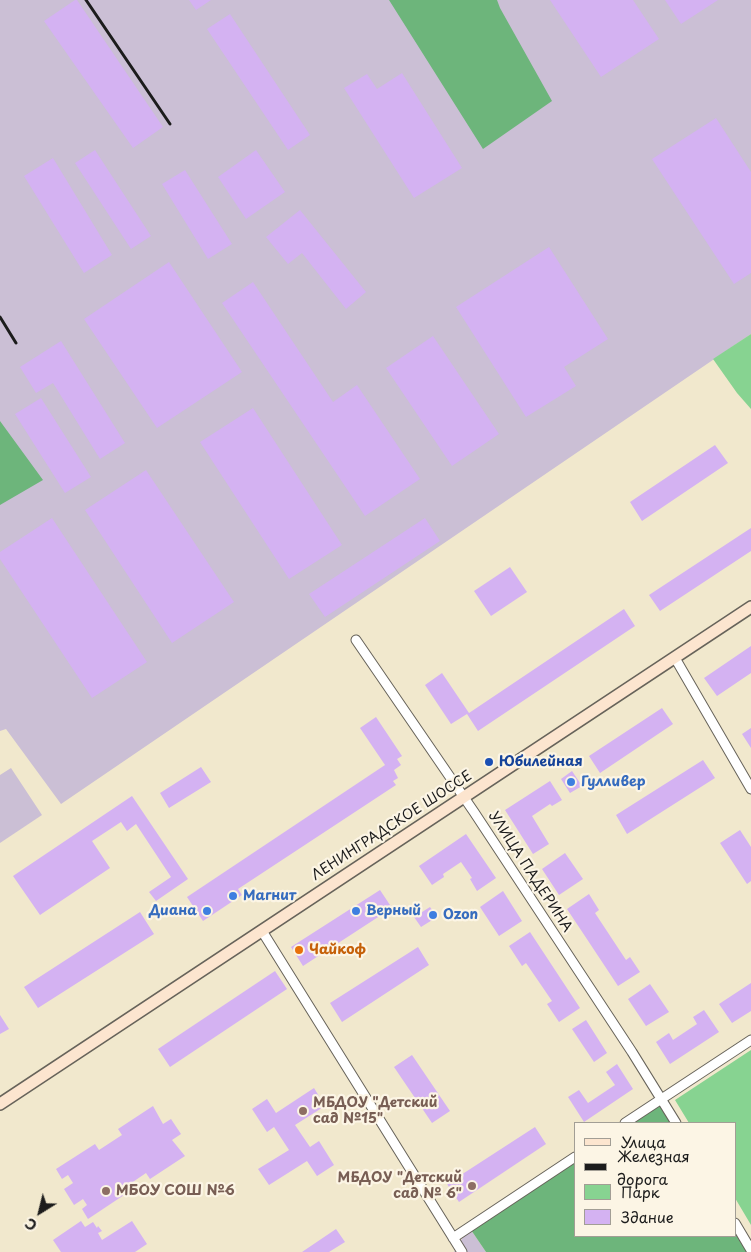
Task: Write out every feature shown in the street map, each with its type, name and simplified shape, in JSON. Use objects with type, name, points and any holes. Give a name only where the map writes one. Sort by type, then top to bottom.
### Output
[{"type":"main road","name":"ЛЕНИНГРАДСКОЕ ШОССЕ","points":[[0,1104],[751,607]]},
{"type":"street","name":"УЛИЦА ПАДЕРИНА","points":[[356,640],[464,797],[632,1052],[675,1122]]},
{"type":"street","points":[[674,658],[751,789]]},
{"type":"street","points":[[262,931],[462,1252]]},
{"type":"street","points":[[626,1122],[751,1040]]},
{"type":"street","points":[[453,1238],[574,1158]]},
{"type":"street","points":[[736,1225],[751,1250]]},
{"type":"shaded area","points":[[0,0],[751,0],[751,334],[61,804],[6,729],[0,731]]},
{"type":"shaded area","points":[[11,768],[42,815],[0,843],[0,775]]},
{"type":"shaded area","points":[[469,1227],[486,1252],[454,1252]]},
{"type":"green space","points":[[389,0],[497,0],[552,101],[483,149]]},
{"type":"green space","points":[[751,334],[751,409],[713,359]]},
{"type":"green space","points":[[0,421],[43,480],[0,505]]},
{"type":"green space","points":[[751,1050],[751,1225],[736,1200],[736,1122],[688,1122],[675,1100]]},
{"type":"green space","points":[[661,1099],[675,1122],[626,1122]]},
{"type":"green space","points":[[574,1158],[574,1237],[736,1237],[736,1225],[751,1252],[486,1252],[469,1227]]},
{"type":"building","points":[[77,0],[163,127],[133,148],[44,21]]},
{"type":"building","points":[[189,0],[211,0],[196,10]]},
{"type":"building","points":[[550,0],[633,0],[659,39],[601,77]]},
{"type":"building","points":[[665,0],[718,0],[681,24]]},
{"type":"building","points":[[230,14],[310,135],[288,150],[207,29]]},
{"type":"building","points":[[402,73],[462,168],[414,198],[344,88],[367,74],[377,89]]},
{"type":"building","points":[[716,118],[751,172],[751,273],[734,284],[652,159]]},
{"type":"building","points":[[95,150],[151,236],[131,249],[75,163]]},
{"type":"building","points":[[256,150],[285,192],[246,219],[218,177]]},
{"type":"building","points":[[53,158],[112,255],[84,273],[24,176]]},
{"type":"building","points":[[185,170],[232,244],[208,259],[162,184]]},
{"type":"building","points":[[300,210],[366,292],[346,309],[302,253],[288,264],[266,237]]},
{"type":"building","points":[[549,247],[608,339],[564,367],[576,386],[526,417],[456,307]]},
{"type":"building","points":[[169,262],[242,372],[157,428],[84,319]]},
{"type":"building","points":[[253,282],[333,402],[357,385],[420,479],[365,516],[222,303]]},
{"type":"building","points":[[433,336],[499,434],[452,466],[386,368]]},
{"type":"building","points":[[61,341],[125,443],[100,459],[53,383],[36,393],[20,367]]},
{"type":"building","points":[[41,398],[91,477],[65,493],[15,414]]},
{"type":"building","points":[[253,408],[342,545],[289,579],[200,442]]},
{"type":"building","points":[[715,445],[728,463],[642,521],[630,502]]},
{"type":"building","points":[[146,470],[234,602],[172,643],[85,510]]},
{"type":"building","points":[[52,518],[147,662],[92,698],[0,559],[0,552]]},
{"type":"building","points":[[425,518],[440,541],[325,617],[309,594]]},
{"type":"building","points":[[751,528],[751,551],[660,611],[649,595]]},
{"type":"building","points":[[510,567],[527,592],[491,616],[474,591]]},
{"type":"building","points":[[624,609],[635,626],[478,731],[467,714],[451,724],[425,685],[442,673],[469,713]]},
{"type":"building","points":[[751,646],[751,673],[717,696],[704,678]]},
{"type":"building","points":[[662,708],[673,724],[600,773],[589,756]]},
{"type":"building","points":[[376,717],[402,756],[397,759],[401,765],[394,770],[398,778],[393,781],[396,785],[238,889],[242,895],[203,921],[187,897],[385,765],[360,728]]},
{"type":"building","points":[[751,728],[751,748],[742,734]]},
{"type":"building","points":[[703,760],[715,778],[627,834],[616,815]]},
{"type":"building","points":[[201,767],[211,782],[169,808],[160,793]]},
{"type":"building","name":"Гулливер","points":[[572,771],[582,786],[570,793],[561,779]]},
{"type":"building","points":[[550,781],[562,800],[552,806],[550,804],[532,816],[549,844],[533,854],[505,810]]},
{"type":"building","points":[[132,796],[188,879],[156,901],[149,892],[171,877],[136,824],[127,831],[121,822],[92,841],[110,868],[40,915],[13,876]]},
{"type":"building","points":[[740,830],[751,847],[751,881],[747,884],[720,843]]},
{"type":"building","points":[[466,834],[496,878],[477,891],[470,879],[472,878],[461,862],[443,874],[444,877],[432,885],[419,866]]},
{"type":"building","points":[[565,853],[583,879],[559,895],[542,869]]},
{"type":"building","points":[[380,890],[392,908],[303,966],[291,947]]},
{"type":"building","points":[[503,891],[522,921],[499,936],[480,907]]},
{"type":"building","points":[[589,894],[599,910],[595,913],[626,960],[630,957],[640,972],[618,986],[567,909]]},
{"type":"building","points":[[430,907],[437,917],[421,927],[414,917]]},
{"type":"building","points":[[140,912],[154,934],[38,1008],[24,987]]},
{"type":"building","points":[[530,932],[580,1008],[559,1022],[547,1004],[552,1001],[526,963],[522,966],[509,946]]},
{"type":"building","points":[[418,947],[429,965],[342,1022],[330,1003]]},
{"type":"building","points":[[275,971],[287,989],[170,1067],[158,1049]]},
{"type":"building","points":[[751,983],[751,1011],[732,1023],[719,1004]]},
{"type":"building","points":[[650,984],[669,1012],[646,1026],[628,999]]},
{"type":"building","points":[[704,1010],[719,1032],[670,1064],[656,1042],[669,1033],[673,1040],[697,1024],[693,1017]]},
{"type":"building","points":[[0,1015],[9,1029],[0,1034]]},
{"type":"building","points":[[586,1020],[607,1053],[594,1062],[572,1029]]},
{"type":"building","points":[[412,1055],[450,1111],[432,1123],[394,1067]]},
{"type":"building","points":[[617,1064],[633,1089],[584,1122],[568,1097],[579,1090],[588,1103],[615,1085],[606,1072]]},
{"type":"building","points":[[314,1088],[325,1106],[295,1125],[310,1147],[319,1141],[334,1165],[317,1176],[307,1161],[269,1185],[258,1169],[289,1150],[274,1127],[267,1132],[252,1109],[267,1099],[276,1113]]},
{"type":"building","points":[[153,1106],[163,1124],[171,1119],[181,1134],[172,1140],[185,1156],[150,1179],[146,1173],[124,1188],[127,1193],[88,1219],[82,1209],[87,1205],[83,1199],[74,1205],[64,1189],[73,1183],[68,1175],[62,1179],[56,1169],[95,1144],[99,1150],[122,1135],[118,1129]]},
{"type":"building","points":[[535,1127],[546,1144],[459,1202],[447,1184]]},
{"type":"building","points":[[81,1221],[85,1227],[93,1222],[97,1228],[98,1226],[102,1231],[98,1233],[102,1240],[132,1221],[147,1244],[135,1252],[61,1252],[53,1240]]},
{"type":"building","points":[[336,1229],[345,1242],[329,1252],[302,1252]]},
{"type":"railway","points":[[86,0],[170,124]]},
{"type":"railway","points":[[0,317],[16,343]]},
{"type":"place","name":"Юбилейная","points":[[489,762]]},
{"type":"place","name":"Гулливер","points":[[571,782]]},
{"type":"place","name":"Магнит","points":[[233,896]]},
{"type":"place","name":"Диана","points":[[207,911]]},
{"type":"place","name":"Верный","points":[[356,911]]},
{"type":"place","name":"Ozon","points":[[433,915]]},
{"type":"place","name":"Чайкоф","points":[[299,950]]},
{"type":"place","name":"МБДОУ \"Детский сад №15\"","points":[[303,1111]]},
{"type":"place","name":"МБДОУ \"Детский сад № 6\"","points":[[472,1186]]},
{"type":"place","name":"МБОУ СОШ №6","points":[[106,1191]]}]
